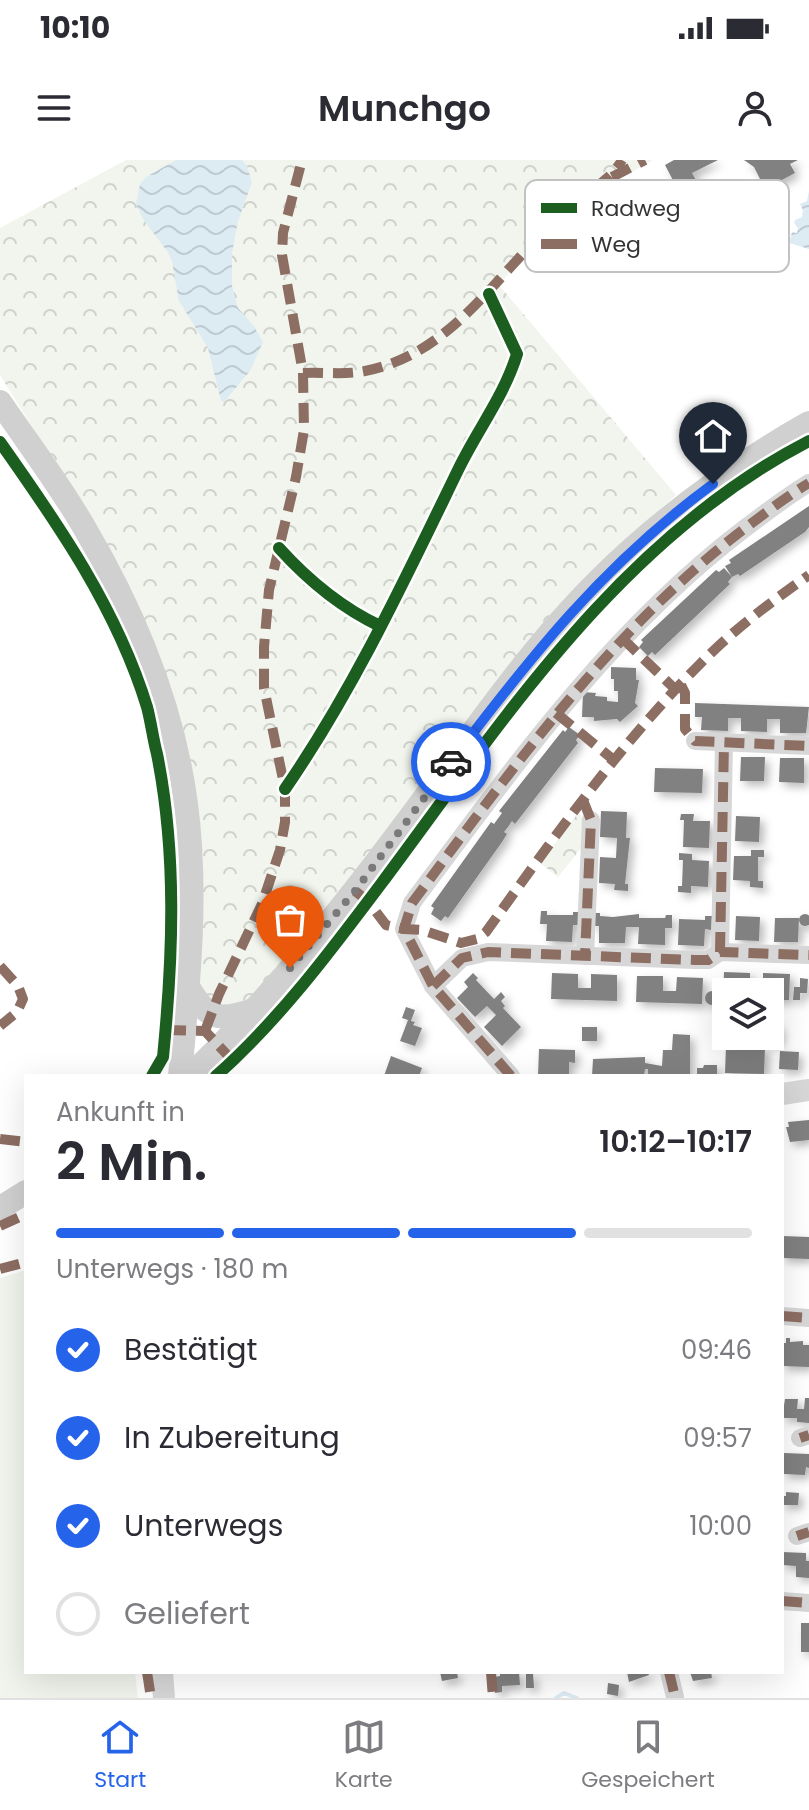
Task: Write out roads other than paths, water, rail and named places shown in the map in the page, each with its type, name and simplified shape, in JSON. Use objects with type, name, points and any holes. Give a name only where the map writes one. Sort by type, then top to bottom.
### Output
[{"type":"main road","points":[[0,402],[83,525],[109,571],[143,644],[176,750],[187,805],[192,893],[180,1074]]},
{"type":"main road","points":[[192,1074],[253,1010],[355,891],[507,686],[600,579],[684,505],[768,447],[809,423]]},
{"type":"main road","points":[[187,985],[198,1004],[211,1015],[229,1017],[253,1010]]},
{"type":"main road","points":[[0,1208],[24,1193]]},
{"type":"street","points":[[509,1074],[433,986],[404,929],[412,903],[556,713],[622,638],[707,557],[809,483]]},
{"type":"street","points":[[695,741],[809,746]]},
{"type":"street","points":[[720,952],[724,743]]},
{"type":"street","points":[[585,956],[591,820]]},
{"type":"street","points":[[433,986],[462,958],[488,952],[708,960],[720,952],[809,955]]},
{"type":"street","points":[[784,1094],[809,1090]]},
{"type":"street","points":[[784,1316],[809,1318]]},
{"type":"street","points":[[784,1601],[809,1603]]},
{"type":"street","points":[[162,1674],[164,1698]]},
{"type":"street","points":[[669,1674],[675,1697]]},
{"type":"water","points":[[176,160],[242,160],[252,182],[238,221],[232,253],[232,286],[238,308],[263,342],[250,371],[224,402],[221,401],[208,348],[179,301],[172,261],[136,204],[140,184],[146,177]]},
{"type":"water","points":[[809,191],[809,249],[789,243],[792,232],[797,233],[794,223],[802,217],[800,204],[807,201]]},
{"type":"waterway","points":[[556,1698],[564,1693],[577,1698]]}]
